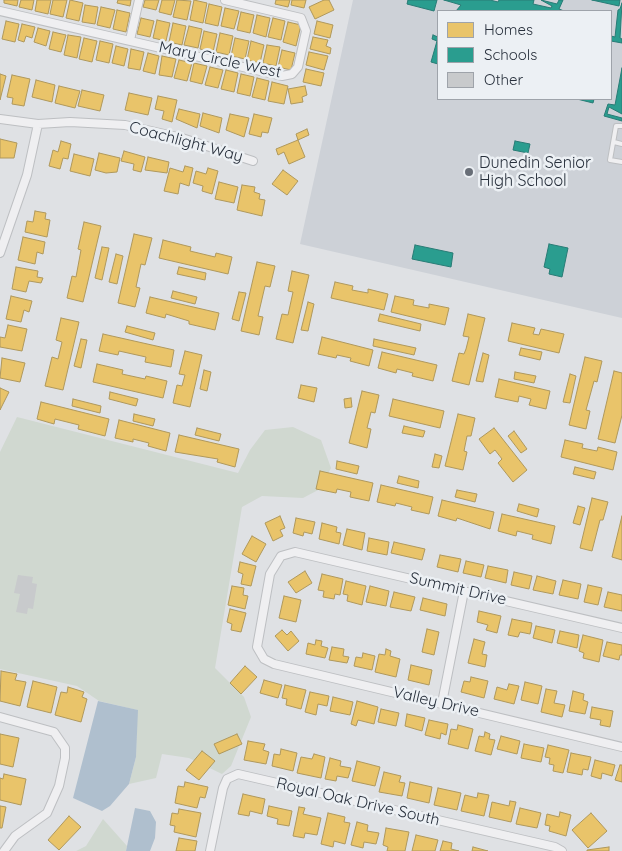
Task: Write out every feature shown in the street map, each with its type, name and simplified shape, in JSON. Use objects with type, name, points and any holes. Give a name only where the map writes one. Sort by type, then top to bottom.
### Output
[{"type":"street","points":[[0,11],[130,40],[139,0]]},
{"type":"street","name":"Mary Circle West","points":[[130,40],[282,76],[292,74],[298,67],[306,32],[305,22],[301,18],[225,0]]},
{"type":"street","name":"Coachlight Way","points":[[0,119],[38,124],[70,122],[125,125],[182,138],[253,161]]},
{"type":"street","points":[[1,247],[27,175],[38,124]]},
{"type":"street","name":"Summit Drive","points":[[257,647],[270,574],[280,556],[294,552],[622,628]]},
{"type":"street","points":[[442,703],[464,591]]},
{"type":"street","name":"Valley Drive","points":[[257,647],[264,659],[274,664],[622,747]]},
{"type":"street","points":[[0,717],[54,732],[65,748],[65,758],[59,786],[47,813],[15,836],[4,851]]},
{"type":"street","name":"Royal Oak Drive South","points":[[210,851],[223,788],[227,779],[238,774],[555,847],[562,851]]},
{"type":"lane","points":[[622,126],[616,126],[610,160],[622,162]]},
{"type":"lane","points":[[614,142],[622,144]]},
{"type":"shaded area","name":"Dunedin Senior High School","points":[[353,0],[622,0],[622,318],[300,244]]},
{"type":"shaded area","points":[[17,417],[238,473],[250,450],[265,430],[293,427],[321,440],[331,468],[320,489],[303,498],[262,496],[242,507],[215,668],[244,697],[251,717],[231,766],[222,774],[189,758],[162,754],[156,778],[129,784],[136,757],[137,710],[99,701],[77,686],[0,669],[0,452]]},
{"type":"shaded area","points":[[103,819],[127,846],[126,851],[76,851],[86,846]]},
{"type":"water","points":[[98,701],[138,710],[136,757],[129,784],[110,806],[102,811],[73,798]]},
{"type":"water","points":[[135,808],[150,811],[156,822],[155,838],[150,851],[126,851]]},
{"type":"building: Homes","points":[[4,0],[18,0],[17,6],[4,3]]},
{"type":"building: Homes","points":[[21,0],[34,0],[32,10],[19,7]]},
{"type":"building: Homes","points":[[37,0],[51,0],[48,14],[35,11]]},
{"type":"building: Homes","points":[[53,0],[67,0],[63,17],[50,14]]},
{"type":"building: Homes","points":[[70,0],[83,3],[79,21],[66,18]]},
{"type":"building: Homes","points":[[118,0],[131,0],[130,6],[117,3]]},
{"type":"building: Homes","points":[[145,0],[159,0],[156,10],[143,7]]},
{"type":"building: Homes","points":[[162,0],[175,0],[171,15],[159,12]]},
{"type":"building: Homes","points":[[177,0],[191,1],[187,20],[173,17]]},
{"type":"building: Homes","points":[[194,0],[207,3],[203,23],[190,20]]},
{"type":"building: Homes","points":[[276,0],[290,0],[288,7],[275,4]]},
{"type":"building: Homes","points":[[292,0],[306,0],[304,8],[291,5]]},
{"type":"building: Homes","points":[[324,0],[329,0],[334,10],[315,19],[309,7]]},
{"type":"building: Homes","points":[[209,4],[222,7],[218,26],[205,23]]},
{"type":"building: Homes","points":[[85,5],[98,7],[95,24],[82,22]]},
{"type":"building: Homes","points":[[101,7],[115,10],[110,28],[97,25]]},
{"type":"building: Homes","points":[[225,8],[239,11],[234,29],[221,26]]},
{"type":"building: Homes","points":[[117,10],[130,13],[126,32],[113,29]]},
{"type":"building: Homes","points":[[241,12],[254,15],[250,33],[237,30]]},
{"type":"building: Homes","points":[[257,15],[270,18],[266,37],[253,33]]},
{"type":"building: Homes","points":[[141,18],[154,21],[150,37],[137,34]]},
{"type":"building: Homes","points":[[273,18],[285,21],[281,40],[268,37]]},
{"type":"building: Homes","points":[[157,20],[170,23],[166,41],[153,38]]},
{"type":"building: Homes","points":[[6,21],[19,24],[15,42],[2,39]]},
{"type":"building: Homes","points":[[317,21],[333,25],[330,38],[314,34]]},
{"type":"building: Homes","points":[[288,22],[301,25],[296,46],[283,42]]},
{"type":"building: Homes","points":[[173,23],[186,26],[182,45],[169,42]]},
{"type":"building: Homes","points":[[22,24],[35,27],[32,38],[26,36],[24,42],[18,40]]},
{"type":"building: Homes","points":[[189,26],[202,29],[198,48],[184,45]]},
{"type":"building: Homes","points":[[38,28],[50,31],[46,46],[34,42]]},
{"type":"building: Homes","points":[[204,31],[217,34],[213,52],[200,49]]},
{"type":"building: Homes","points":[[53,32],[66,35],[61,52],[49,49]]},
{"type":"building: Homes","points":[[220,33],[233,36],[229,55],[216,52]]},
{"type":"building: Homes","points":[[68,35],[81,37],[77,58],[64,55]]},
{"type":"building: Homes","points":[[313,37],[328,40],[326,46],[331,48],[330,54],[310,49]]},
{"type":"building: Homes","points":[[84,38],[97,41],[92,62],[79,59]]},
{"type":"building: Homes","points":[[235,38],[249,41],[245,59],[231,56]]},
{"type":"building: Homes","points":[[100,41],[113,44],[109,63],[96,60]]},
{"type":"building: Homes","points":[[251,41],[264,45],[260,63],[247,60]]},
{"type":"building: Homes","points":[[267,45],[280,47],[276,66],[263,63]]},
{"type":"building: Homes","points":[[116,46],[128,49],[124,66],[112,63]]},
{"type":"building: Homes","points":[[131,49],[144,52],[140,70],[128,68]]},
{"type":"building: Homes","points":[[282,50],[295,53],[291,70],[278,67]]},
{"type":"building: Homes","points":[[309,52],[328,56],[324,70],[306,65]]},
{"type":"building: Homes","points":[[148,53],[159,56],[155,74],[143,71]]},
{"type":"building: Homes","points":[[162,56],[176,59],[172,77],[159,75]]},
{"type":"building: Homes","points":[[179,60],[192,63],[187,81],[174,78]]},
{"type":"building: Homes","points":[[194,63],[207,66],[202,84],[190,81]]},
{"type":"building: Homes","points":[[210,67],[223,70],[218,88],[205,85]]},
{"type":"building: Homes","points":[[306,69],[324,73],[321,86],[303,82]]},
{"type":"building: Homes","points":[[226,70],[238,73],[234,92],[221,89]]},
{"type":"building: Homes","points":[[0,74],[6,76],[0,100]]},
{"type":"building: Homes","points":[[241,74],[254,77],[250,96],[237,93]]},
{"type":"building: Homes","points":[[12,75],[30,79],[24,106],[12,104],[13,98],[7,97]]},
{"type":"building: Homes","points":[[257,78],[269,81],[265,100],[252,97]]},
{"type":"building: Homes","points":[[36,80],[55,85],[52,102],[32,97]]},
{"type":"building: Homes","points":[[272,82],[288,86],[284,104],[268,101]]},
{"type":"building: Homes","points":[[59,86],[80,91],[75,108],[55,103]]},
{"type":"building: Homes","points":[[305,86],[307,95],[302,97],[303,102],[291,104],[288,89]]},
{"type":"building: Homes","points":[[82,90],[104,95],[100,111],[78,106]]},
{"type":"building: Homes","points":[[129,93],[152,98],[148,115],[125,110]]},
{"type":"building: Homes","points":[[158,96],[177,100],[172,122],[162,119],[164,111],[155,109]]},
{"type":"building: Homes","points":[[179,109],[200,114],[197,128],[176,119]]},
{"type":"building: Homes","points":[[203,113],[222,118],[219,133],[200,126]]},
{"type":"building: Homes","points":[[230,114],[249,118],[244,137],[226,130]]},
{"type":"building: Homes","points":[[254,114],[272,118],[268,133],[262,132],[261,137],[249,134]]},
{"type":"building: Homes","points":[[307,129],[309,135],[298,140],[296,134]]},
{"type":"building: Homes","points":[[0,139],[17,143],[14,158],[0,158]]},
{"type":"building: Homes","points":[[298,140],[305,157],[289,164],[284,152],[278,155],[276,149]]},
{"type":"building: Homes","points":[[61,141],[71,144],[68,159],[63,158],[60,169],[49,166],[53,150],[58,152]]},
{"type":"building: Homes","points":[[124,151],[145,157],[141,172],[133,170],[134,164],[121,161]]},
{"type":"building: Homes","points":[[99,153],[120,158],[117,172],[106,173],[95,170]]},
{"type":"building: Homes","points":[[74,154],[94,159],[90,176],[70,171]]},
{"type":"building: Homes","points":[[148,157],[169,162],[167,173],[145,170]]},
{"type":"building: Homes","points":[[185,166],[193,168],[189,186],[180,183],[178,194],[164,191],[170,168],[183,172]]},
{"type":"building: Homes","points":[[208,168],[218,171],[212,194],[202,191],[203,186],[193,183],[196,171],[206,174]]},
{"type":"building: Homes","points":[[283,170],[298,181],[287,195],[272,184]]},
{"type":"building: Homes","points":[[219,182],[238,187],[234,203],[215,199]]},
{"type":"building: Homes","points":[[242,185],[255,187],[254,192],[260,194],[259,199],[265,200],[262,216],[237,210]]},
{"type":"building: Homes","points":[[35,211],[46,213],[45,219],[50,220],[47,237],[25,232],[27,221],[33,222]]},
{"type":"building: Homes","points":[[84,222],[101,226],[83,302],[67,298],[72,276],[76,277],[81,250],[78,249]]},
{"type":"building: Homes","points":[[134,234],[152,238],[145,265],[141,264],[136,287],[140,288],[135,307],[118,303]]},
{"type":"building: Homes","points":[[23,237],[45,242],[43,254],[37,252],[35,264],[18,260]]},
{"type":"building: Homes","points":[[163,240],[191,247],[190,251],[215,257],[216,253],[232,257],[228,274],[159,258]]},
{"type":"building: Homes","points":[[102,247],[109,248],[102,280],[95,278]]},
{"type":"building: Homes","points":[[116,254],[123,256],[117,284],[109,282]]},
{"type":"building: Homes","points":[[257,262],[275,266],[270,287],[265,286],[258,316],[263,317],[259,335],[241,331]]},
{"type":"building: Homes","points":[[16,267],[38,271],[37,277],[43,278],[41,283],[29,281],[26,292],[12,289]]},
{"type":"building: Homes","points":[[179,267],[206,273],[205,280],[177,274]]},
{"type":"building: Homes","points":[[292,271],[309,275],[293,343],[276,339],[282,314],[288,315],[293,292],[288,291]]},
{"type":"building: Homes","points":[[335,282],[353,286],[352,290],[368,293],[368,289],[388,294],[384,310],[331,298]]},
{"type":"building: Homes","points":[[173,291],[197,297],[195,304],[171,298]]},
{"type":"building: Homes","points":[[239,292],[246,293],[239,321],[232,319]]},
{"type":"building: Homes","points":[[11,296],[32,301],[29,312],[24,310],[21,322],[6,319]]},
{"type":"building: Homes","points":[[395,296],[414,300],[413,305],[429,308],[429,304],[449,308],[445,325],[391,312]]},
{"type":"building: Homes","points":[[150,297],[219,313],[215,330],[189,324],[189,321],[166,314],[165,318],[146,313]]},
{"type":"building: Homes","points":[[308,302],[314,304],[308,331],[301,330]]},
{"type":"building: Homes","points":[[380,314],[421,324],[420,331],[378,321]]},
{"type":"building: Homes","points":[[468,314],[485,318],[469,385],[452,381],[459,353],[464,354],[469,337],[463,336]]},
{"type":"building: Homes","points":[[61,318],[79,322],[63,390],[45,386],[52,357],[58,359],[62,342],[56,340]]},
{"type":"building: Homes","points":[[512,323],[535,328],[533,334],[539,335],[541,329],[564,334],[559,353],[508,341]]},
{"type":"building: Homes","points":[[8,325],[27,329],[22,351],[0,347],[0,337],[5,338]]},
{"type":"building: Homes","points":[[127,326],[155,333],[153,340],[125,332]]},
{"type":"building: Homes","points":[[103,334],[174,350],[171,367],[145,362],[146,357],[119,351],[118,355],[99,351]]},
{"type":"building: Homes","points":[[322,337],[373,350],[369,366],[350,361],[351,358],[337,355],[336,358],[318,354]]},
{"type":"building: Homes","points":[[81,339],[87,340],[81,368],[74,366]]},
{"type":"building: Homes","points":[[374,339],[416,348],[414,355],[373,346]]},
{"type":"building: Homes","points":[[521,348],[542,352],[540,360],[519,355]]},
{"type":"building: Homes","points":[[185,351],[202,355],[190,407],[173,403],[177,385],[182,386],[185,375],[179,374]]},
{"type":"building: Homes","points":[[382,352],[437,365],[433,381],[412,376],[413,373],[397,369],[396,373],[378,368]]},
{"type":"building: Homes","points":[[483,353],[489,355],[483,382],[476,381]]},
{"type":"building: Homes","points":[[585,357],[602,361],[597,382],[594,381],[586,410],[590,411],[586,429],[569,425]]},
{"type":"building: Homes","points":[[2,358],[25,363],[20,382],[0,378]]},
{"type":"building: Homes","points":[[97,364],[123,370],[122,374],[145,379],[146,376],[167,381],[163,398],[93,382]]},
{"type":"building: Homes","points":[[204,370],[211,372],[207,391],[200,389]]},
{"type":"building: Homes","points":[[614,371],[622,373],[622,415],[615,443],[598,439]]},
{"type":"building: Homes","points":[[515,372],[536,376],[534,383],[514,379]]},
{"type":"building: Homes","points":[[570,374],[576,376],[570,403],[563,402]]},
{"type":"building: Homes","points":[[499,379],[550,391],[546,409],[529,405],[531,399],[519,396],[518,402],[495,397]]},
{"type":"building: Homes","points":[[301,385],[317,388],[314,402],[298,398]]},
{"type":"building: Homes","points":[[0,388],[9,392],[0,410]]},
{"type":"building: Homes","points":[[362,391],[379,395],[375,413],[371,412],[367,428],[371,429],[367,448],[349,443]]},
{"type":"building: Homes","points":[[110,392],[138,399],[136,406],[109,399]]},
{"type":"building: Homes","points":[[351,398],[352,407],[345,408],[344,399]]},
{"type":"building: Homes","points":[[73,399],[101,406],[100,413],[72,406]]},
{"type":"building: Homes","points":[[393,399],[444,411],[440,428],[389,416]]},
{"type":"building: Homes","points":[[41,402],[109,419],[105,436],[78,429],[79,425],[55,419],[54,424],[37,419]]},
{"type":"building: Homes","points":[[134,414],[155,419],[153,426],[133,421]]},
{"type":"building: Homes","points":[[458,414],[475,418],[471,436],[467,436],[464,451],[467,452],[463,470],[445,466]]},
{"type":"building: Homes","points":[[119,420],[170,433],[166,451],[148,446],[149,443],[133,439],[133,442],[115,438]]},
{"type":"building: Homes","points":[[404,426],[425,431],[423,437],[402,433]]},
{"type":"building: Homes","points":[[197,428],[221,434],[219,441],[195,435]]},
{"type":"building: Homes","points":[[494,428],[527,470],[513,482],[498,463],[502,459],[495,450],[490,454],[479,439]]},
{"type":"building: Homes","points":[[514,431],[527,449],[521,453],[508,436]]},
{"type":"building: Homes","points":[[179,435],[239,449],[235,467],[217,462],[218,459],[175,452]]},
{"type":"building: Homes","points":[[565,440],[583,444],[582,448],[597,451],[598,447],[617,452],[613,470],[561,457]]},
{"type":"building: Homes","points":[[435,454],[442,456],[439,468],[432,467]]},
{"type":"building: Homes","points":[[337,461],[359,466],[357,474],[336,469]]},
{"type":"building: Homes","points":[[575,467],[596,472],[594,479],[573,474]]},
{"type":"building: Homes","points":[[320,471],[373,483],[369,501],[350,497],[351,492],[337,489],[336,493],[316,489]]},
{"type":"building: Homes","points":[[399,476],[419,481],[418,488],[397,483]]},
{"type":"building: Homes","points":[[381,485],[433,497],[429,514],[411,510],[412,507],[396,503],[395,506],[377,502]]},
{"type":"building: Homes","points":[[457,490],[477,494],[475,502],[455,497]]},
{"type":"building: Homes","points":[[592,498],[608,502],[603,520],[600,520],[592,551],[580,548]]},
{"type":"building: Homes","points":[[442,500],[494,512],[490,529],[457,518],[456,521],[438,516]]},
{"type":"building: Homes","points":[[519,504],[539,509],[537,517],[517,511]]},
{"type":"building: Homes","points":[[578,506],[585,508],[580,525],[573,523]]},
{"type":"building: Homes","points":[[502,514],[555,526],[551,544],[532,539],[533,535],[517,531],[516,536],[498,531]]},
{"type":"building: Homes","points":[[280,516],[285,528],[280,530],[283,536],[273,541],[265,523]]},
{"type":"building: Homes","points":[[622,516],[622,560],[612,557]]},
{"type":"building: Homes","points":[[296,518],[315,522],[312,534],[304,532],[303,536],[293,533]]},
{"type":"building: Homes","points":[[322,523],[337,527],[336,532],[341,533],[339,544],[319,539]]},
{"type":"building: Homes","points":[[347,529],[365,533],[362,550],[343,545]]},
{"type":"building: Homes","points":[[252,536],[266,544],[256,562],[242,554]]},
{"type":"building: Homes","points":[[369,538],[389,542],[387,555],[367,551]]},
{"type":"building: Homes","points":[[394,542],[425,549],[422,560],[391,553]]},
{"type":"building: Homes","points":[[440,555],[461,559],[458,572],[437,567]]},
{"type":"building: Homes","points":[[466,561],[484,565],[481,577],[463,573]]},
{"type":"building: Homes","points":[[240,562],[256,566],[251,586],[241,584],[243,574],[238,572]]},
{"type":"building: Homes","points":[[488,566],[508,570],[506,583],[485,578]]},
{"type":"building: Homes","points":[[305,571],[312,583],[296,593],[288,582]]},
{"type":"building: Homes","points":[[514,572],[532,576],[529,589],[511,585]]},
{"type":"building: Homes","points":[[322,574],[343,579],[340,595],[335,594],[334,599],[323,597],[324,591],[318,590]]},
{"type":"building: Homes","points":[[537,576],[556,581],[553,594],[533,590]]},
{"type":"building: Homes","points":[[563,580],[581,584],[578,599],[559,595]]},
{"type":"building: Homes","points":[[346,581],[366,586],[362,605],[347,601],[348,595],[343,594]]},
{"type":"building: Homes","points":[[588,585],[602,588],[598,605],[584,602]]},
{"type":"building: Homes","points":[[232,586],[244,588],[243,595],[248,596],[245,609],[228,605]]},
{"type":"building: Homes","points":[[370,586],[389,591],[386,606],[366,602]]},
{"type":"building: Homes","points":[[394,592],[415,597],[411,611],[390,607]]},
{"type":"building: Homes","points":[[608,592],[622,595],[622,611],[604,607]]},
{"type":"building: Homes","points":[[284,596],[301,600],[296,622],[279,618]]},
{"type":"building: Homes","points":[[423,598],[447,604],[445,616],[420,610]]},
{"type":"building: Homes","points":[[230,609],[246,613],[241,632],[231,630],[232,624],[227,622]]},
{"type":"building: Homes","points":[[479,611],[501,616],[497,633],[486,630],[488,625],[477,622]]},
{"type":"building: Homes","points":[[512,619],[532,623],[530,634],[520,632],[518,637],[508,635]]},
{"type":"building: Homes","points":[[536,626],[555,630],[552,643],[533,638]]},
{"type":"building: Homes","points":[[427,629],[439,632],[434,655],[422,652]]},
{"type":"building: Homes","points":[[282,630],[287,635],[291,631],[299,641],[288,651],[275,636]]},
{"type":"building: Homes","points":[[560,631],[579,635],[577,648],[557,643]]},
{"type":"building: Homes","points":[[583,635],[603,640],[599,662],[583,658],[584,653],[579,651]]},
{"type":"building: Homes","points":[[474,639],[485,642],[482,654],[487,655],[485,667],[468,663]]},
{"type":"building: Homes","points":[[316,640],[322,641],[321,646],[328,648],[325,658],[306,654],[308,643],[315,645]]},
{"type":"building: Homes","points":[[607,642],[622,645],[622,655],[620,655],[619,660],[603,656]]},
{"type":"building: Homes","points":[[332,647],[344,649],[343,656],[349,657],[347,663],[329,660]]},
{"type":"building: Homes","points":[[386,649],[391,651],[390,656],[400,659],[396,677],[375,672],[379,654],[385,655]]},
{"type":"building: Homes","points":[[363,653],[375,656],[372,670],[354,666],[356,657],[362,658]]},
{"type":"building: Homes","points":[[411,665],[432,670],[429,685],[408,680]]},
{"type":"building: Homes","points":[[245,666],[257,677],[241,694],[230,683]]},
{"type":"building: Homes","points":[[1,671],[17,674],[15,680],[26,682],[20,706],[0,701]]},
{"type":"building: Homes","points":[[471,677],[488,681],[484,698],[461,692],[464,681],[470,682]]},
{"type":"building: Homes","points":[[264,680],[282,685],[278,698],[260,693]]},
{"type":"building: Homes","points":[[33,681],[57,687],[51,713],[27,707]]},
{"type":"building: Homes","points":[[525,682],[542,686],[538,704],[521,700]]},
{"type":"building: Homes","points":[[509,684],[519,686],[514,704],[494,699],[497,687],[507,690]]},
{"type":"building: Homes","points":[[285,685],[306,690],[301,709],[286,705],[287,699],[282,698]]},
{"type":"building: Homes","points":[[68,687],[84,692],[82,697],[87,699],[81,722],[55,715],[61,692],[67,693]]},
{"type":"building: Homes","points":[[546,689],[557,691],[554,703],[565,705],[562,717],[541,712]]},
{"type":"building: Homes","points":[[573,691],[584,694],[583,700],[588,702],[585,714],[569,711]]},
{"type":"building: Homes","points":[[310,692],[329,696],[327,706],[318,704],[316,715],[305,712]]},
{"type":"building: Homes","points":[[333,697],[353,702],[350,715],[330,711]]},
{"type":"building: Homes","points":[[357,701],[378,707],[374,724],[358,720],[356,726],[351,724]]},
{"type":"building: Homes","points":[[592,707],[613,711],[610,727],[600,725],[601,720],[590,718]]},
{"type":"building: Homes","points":[[381,709],[399,713],[396,726],[378,722]]},
{"type":"building: Homes","points":[[407,714],[425,718],[422,731],[405,726]]},
{"type":"building: Homes","points":[[429,720],[448,724],[446,735],[441,733],[440,739],[425,735]]},
{"type":"building: Homes","points":[[458,725],[473,729],[468,749],[448,744],[451,729],[457,730]]},
{"type":"building: Homes","points":[[485,732],[490,734],[489,739],[495,740],[491,755],[475,751],[479,736],[484,737]]},
{"type":"building: Homes","points":[[0,734],[19,738],[13,767],[0,764]]},
{"type":"building: Homes","points":[[237,734],[242,744],[219,754],[214,744]]},
{"type":"building: Homes","points":[[501,736],[520,741],[517,754],[497,749]]},
{"type":"building: Homes","points":[[248,741],[265,744],[263,750],[269,752],[266,764],[244,760]]},
{"type":"building: Homes","points":[[524,744],[544,748],[541,762],[521,758]]},
{"type":"building: Homes","points":[[548,745],[569,750],[563,773],[553,771],[554,765],[549,764],[550,758],[545,757]]},
{"type":"building: Homes","points":[[281,749],[297,753],[293,771],[272,766],[274,754],[280,755]]},
{"type":"building: Homes","points":[[202,751],[215,761],[199,780],[186,770]]},
{"type":"building: Homes","points":[[571,753],[591,757],[588,770],[583,769],[582,775],[567,772]]},
{"type":"building: Homes","points":[[314,754],[325,757],[321,778],[297,773],[301,757],[312,759]]},
{"type":"building: Homes","points":[[330,758],[341,761],[340,766],[351,768],[348,778],[337,776],[336,781],[325,779]]},
{"type":"building: Homes","points":[[595,760],[615,765],[612,776],[602,773],[601,779],[591,776]]},
{"type":"building: Homes","points":[[357,761],[380,767],[375,786],[352,781]]},
{"type":"building: Homes","points":[[620,765],[622,765],[622,782],[615,780]]},
{"type":"building: Homes","points":[[384,772],[401,776],[399,782],[405,783],[402,796],[379,792]]},
{"type":"building: Homes","points":[[4,774],[26,779],[21,805],[0,800],[0,778],[3,779]]},
{"type":"building: Homes","points":[[185,782],[208,787],[205,798],[200,797],[197,808],[175,803],[178,786],[184,787]]},
{"type":"building: Homes","points":[[410,782],[432,787],[429,803],[407,798]]},
{"type":"building: Homes","points":[[438,788],[461,793],[457,810],[434,805]]},
{"type":"building: Homes","points":[[478,793],[489,795],[484,816],[461,811],[465,795],[477,798]]},
{"type":"building: Homes","points":[[243,794],[265,799],[262,814],[250,811],[249,816],[238,814]]},
{"type":"building: Homes","points":[[510,801],[516,802],[511,822],[489,817],[492,802],[509,806]]},
{"type":"building: Homes","points":[[0,806],[6,807],[2,828],[0,828]]},
{"type":"building: Homes","points":[[269,806],[292,811],[289,826],[277,824],[278,819],[267,816]]},
{"type":"building: Homes","points":[[299,807],[305,808],[303,814],[321,818],[317,835],[305,833],[304,838],[293,836]]},
{"type":"building: Homes","points":[[520,808],[541,813],[537,828],[516,824]]},
{"type":"building: Homes","points":[[179,809],[201,813],[196,837],[174,832],[175,826],[170,825],[172,813],[178,814]]},
{"type":"building: Homes","points":[[560,812],[571,815],[566,836],[549,831],[550,826],[545,825],[547,814],[559,817]]},
{"type":"building: Homes","points":[[328,813],[345,817],[344,822],[350,823],[345,844],[334,841],[333,847],[321,844]]},
{"type":"building: Homes","points":[[591,813],[607,831],[588,848],[572,830]]},
{"type":"building: Homes","points":[[69,816],[81,827],[59,850],[48,840]]},
{"type":"building: Homes","points":[[357,822],[368,825],[367,831],[379,833],[376,844],[364,842],[363,848],[351,845]]},
{"type":"building: Homes","points":[[386,828],[409,832],[405,851],[387,851],[388,847],[383,845]]},
{"type":"building: Homes","points":[[416,835],[438,840],[435,851],[412,851]]},
{"type":"building: Homes","points":[[179,838],[197,841],[195,851],[176,851]]},
{"type":"building: Homes","points":[[443,841],[452,843],[451,849],[459,851],[440,851]]},
{"type":"building: Homes","points":[[473,847],[488,851],[472,851]]},
{"type":"building: Homes","points":[[609,847],[609,851],[587,851],[587,850]]},
{"type":"building: Schools","points":[[408,0],[437,0],[434,11],[407,4]]},
{"type":"building: Schools","points":[[444,0],[490,0],[498,2],[499,0],[534,0],[533,4],[551,8],[552,6],[541,0],[557,4],[559,0],[563,0],[559,9],[562,10],[457,10],[461,5]]},
{"type":"building: Schools","points":[[592,0],[620,0],[619,6]]},
{"type":"building: Schools","points":[[622,3],[620,38],[622,43],[612,41],[612,36],[615,37],[618,10]]},
{"type":"building: Schools","points":[[433,35],[437,37],[437,41],[432,39]]},
{"type":"building: Schools","points":[[437,41],[437,64],[431,62]]},
{"type":"building: Schools","points":[[622,68],[622,114],[609,107],[607,114],[622,118],[622,121],[604,116],[608,104],[615,105]]},
{"type":"building: Schools","points":[[581,100],[594,100],[593,103]]},
{"type":"building: Schools","points":[[515,141],[530,144],[528,153],[513,150]]},
{"type":"building: Schools","points":[[549,244],[568,248],[562,277],[549,274],[550,269],[544,267]]},
{"type":"building: Schools","points":[[415,245],[453,253],[451,267],[412,259]]},
{"type":"building: Other","points":[[18,575],[33,577],[32,583],[37,584],[33,609],[28,608],[27,614],[16,612],[20,594],[14,593]]},
{"type":"place","name":"Dunedin Senior High School","points":[[469,172]]}]
